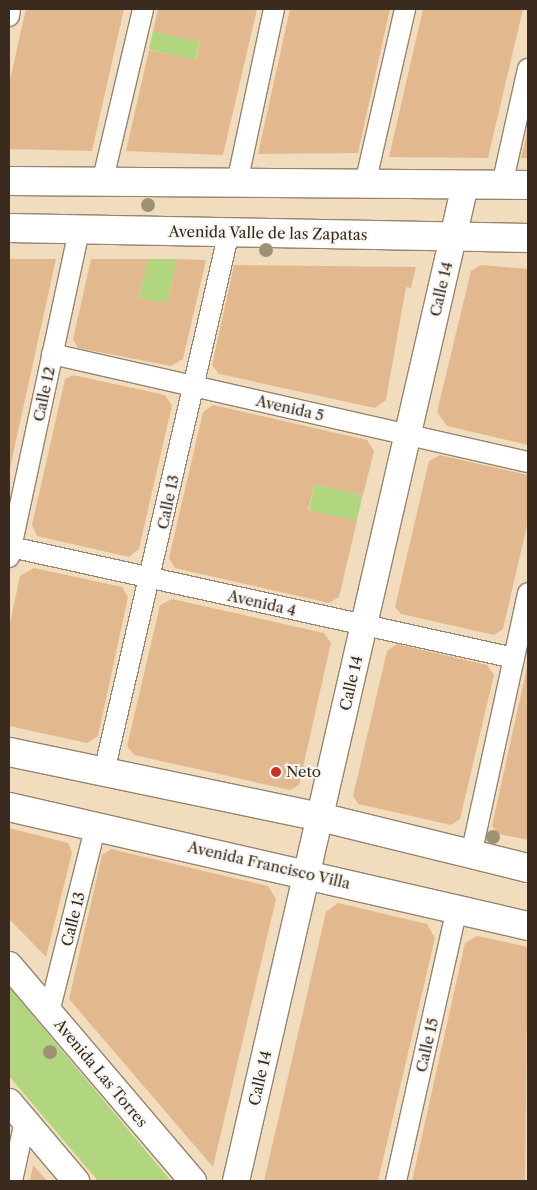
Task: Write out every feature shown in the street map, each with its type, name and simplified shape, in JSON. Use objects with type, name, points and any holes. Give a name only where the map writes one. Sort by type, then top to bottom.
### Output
[{"type":"main road","points":[[9,181],[528,185]]},
{"type":"main road","name":"Avenida Valle de las Zapatas","points":[[9,228],[528,238]]},
{"type":"main road","points":[[9,752],[320,818],[528,868]]},
{"type":"main road","name":"Avenida Francisco Villa","points":[[9,807],[96,825],[528,926]]},
{"type":"street","points":[[9,16],[10,9]]},
{"type":"street","points":[[102,183],[143,9]]},
{"type":"street","points":[[237,183],[274,9]]},
{"type":"street","points":[[365,184],[405,9]]},
{"type":"street","points":[[502,185],[528,68]]},
{"type":"street","name":"Calle 14","points":[[236,1181],[465,185]]},
{"type":"street","name":"Calle 12","points":[[10,552],[79,230]]},
{"type":"street","name":"Calle 13","points":[[104,772],[151,578],[229,232]]},
{"type":"street","name":"Avenida 5","points":[[52,354],[528,462]]},
{"type":"street","name":"Avenida 4","points":[[10,552],[151,578],[514,658]]},
{"type":"street","points":[[471,855],[528,593]]},
{"type":"street","name":"Calle 13","points":[[49,1012],[96,825]]},
{"type":"street","name":"Calle 15","points":[[396,1181],[457,908]]},
{"type":"street","name":"Avenida Las Torres","points":[[9,965],[194,1181]]},
{"type":"street","points":[[12,1181],[17,1112]]},
{"type":"street","points":[[17,1112],[76,1181]]},
{"type":"green space","points":[[153,31],[200,42],[195,60],[149,50]]},
{"type":"green space","points":[[148,259],[177,259],[167,303],[139,298]]},
{"type":"green space","points":[[315,484],[363,495],[357,521],[309,510]]},
{"type":"green space","points":[[9,987],[171,1181],[98,1181],[9,1076]]},
{"type":"building","points":[[26,9],[124,9],[92,151],[9,149],[9,84]]},
{"type":"building","points":[[158,9],[257,9],[223,155],[126,151],[149,50],[196,60],[200,42],[153,31]]},
{"type":"building","points":[[290,9],[390,9],[358,153],[258,154]]},
{"type":"building","points":[[423,9],[523,9],[488,158],[389,157]]},
{"type":"building","points":[[527,129],[528,158],[521,158],[526,137]]},
{"type":"building","points":[[9,259],[56,259],[10,468],[9,468]]},
{"type":"building","points":[[91,259],[148,259],[139,298],[167,303],[177,259],[206,260],[183,359],[171,366],[78,348],[73,339]]},
{"type":"building","points":[[234,265],[416,267],[411,288],[406,287],[386,400],[375,408],[219,374],[212,365]]},
{"type":"building","points":[[481,265],[528,269],[528,445],[447,426],[437,412],[471,271]]},
{"type":"building","points":[[73,375],[165,395],[172,405],[139,549],[129,557],[37,536],[32,525],[65,379]]},
{"type":"building","points":[[213,405],[367,440],[374,451],[363,495],[315,484],[308,510],[357,521],[339,597],[329,603],[175,568],[169,558],[203,412]]},
{"type":"building","points":[[440,455],[528,475],[528,521],[503,629],[494,635],[401,614],[395,607],[429,461]]},
{"type":"building","points":[[34,568],[122,587],[128,597],[98,736],[87,743],[9,726],[9,628],[20,576]]},
{"type":"building","points":[[172,599],[324,633],[331,643],[299,785],[290,790],[134,755],[127,746],[160,605]]},
{"type":"building","points":[[397,644],[487,665],[494,675],[460,819],[451,825],[358,804],[353,796],[387,651]]},
{"type":"building","points":[[527,667],[528,840],[499,834],[492,826]]},
{"type":"building","points":[[9,828],[68,843],[72,853],[46,957],[9,919]]},
{"type":"building","points":[[111,849],[268,886],[276,899],[213,1167],[69,999],[102,855]]},
{"type":"building","points":[[338,903],[427,924],[435,938],[378,1181],[264,1181],[326,912]]},
{"type":"building","points":[[477,936],[528,947],[525,1181],[412,1181],[465,943]]},
{"type":"building","points":[[33,1166],[35,1167],[47,1181],[30,1181]]},
{"type":"place","name":"Neto","points":[[276,772]]}]
